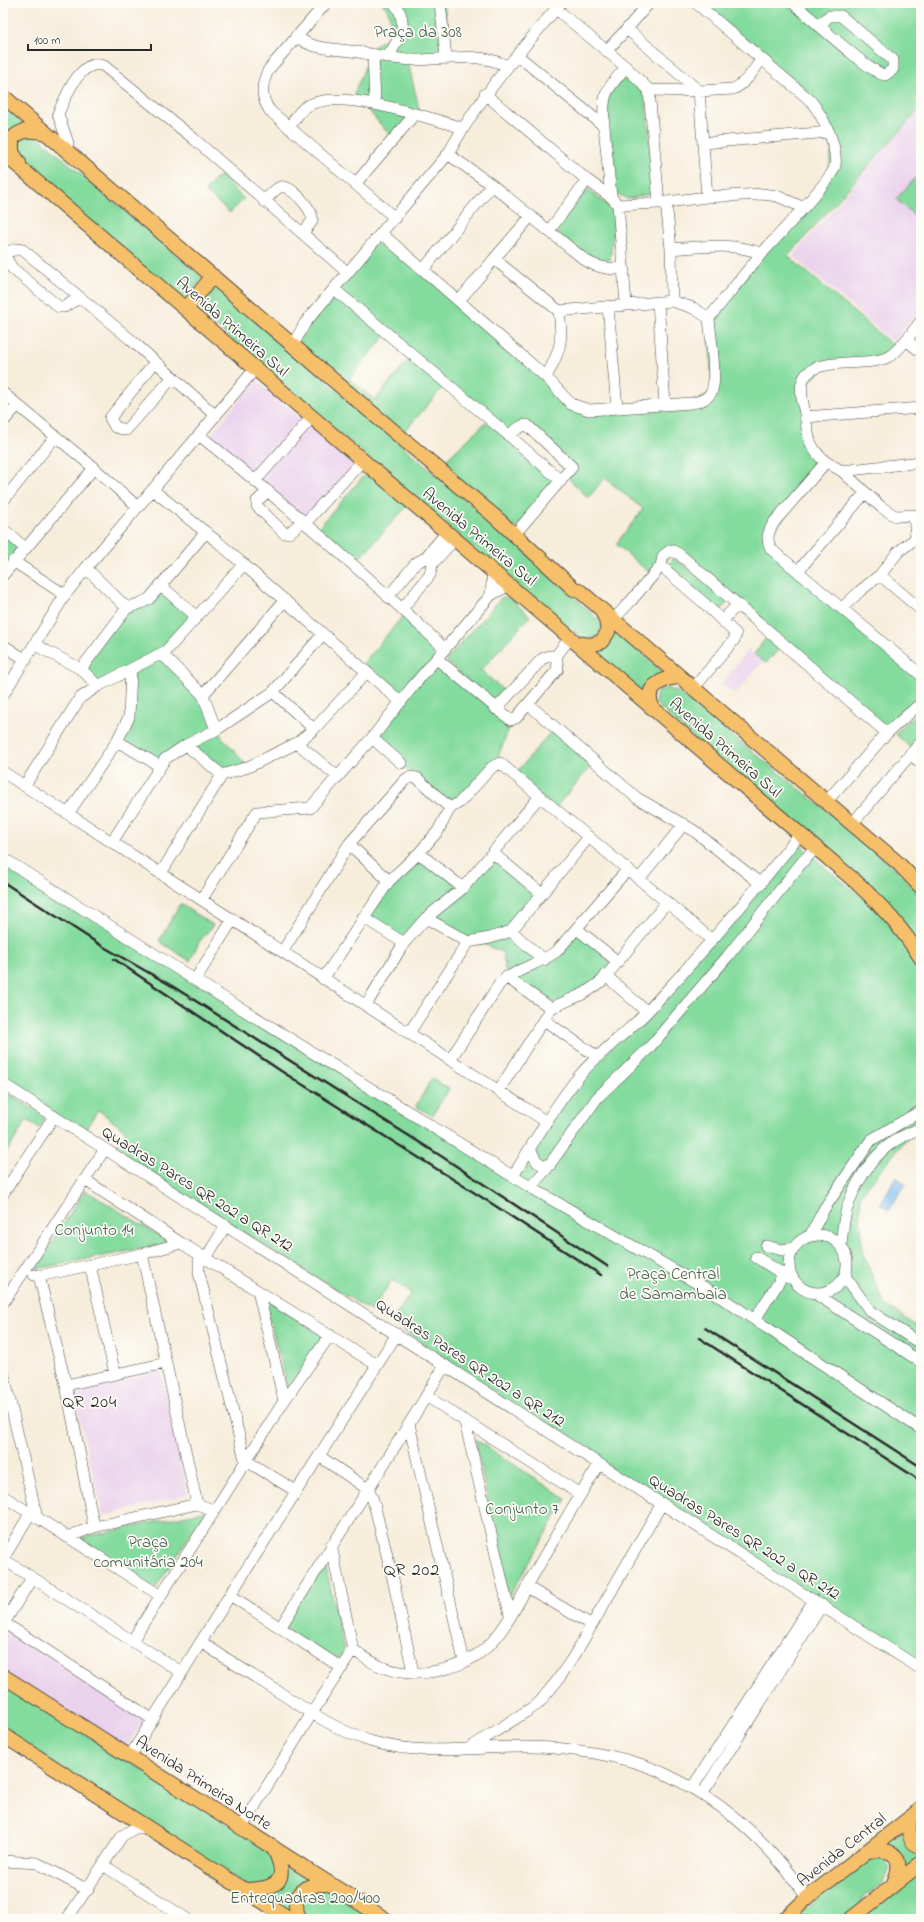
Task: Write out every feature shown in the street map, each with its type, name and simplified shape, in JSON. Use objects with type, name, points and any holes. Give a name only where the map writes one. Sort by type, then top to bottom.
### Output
[{"type":"main road","name":"Avenida Primeira Sul","points":[[3,96],[514,534],[574,589],[581,592],[601,611],[898,863],[921,887]]},
{"type":"main road","points":[[22,168],[12,152],[12,139],[17,134],[24,131],[46,134]]},
{"type":"main road","name":"Avenida Primeira Sul","points":[[3,153],[856,882],[891,917],[910,939],[921,958]]},
{"type":"main road","points":[[186,309],[213,276]]},
{"type":"main road","points":[[573,641],[590,645],[601,642],[608,632],[606,620],[601,611]]},
{"type":"main road","points":[[653,708],[650,699],[655,686],[663,679],[679,677]]},
{"type":"main road","name":"Avenida Primeira Norte","points":[[3,1676],[385,1919]]},
{"type":"main road","points":[[3,1735],[290,1919]]},
{"type":"main road","name":"Avenida Central","points":[[785,1919],[807,1898],[921,1809]]},
{"type":"main road","points":[[910,1818],[908,1828],[910,1838],[921,1847]]},
{"type":"main road","points":[[246,1890],[268,1888],[278,1880],[281,1875],[282,1868],[273,1847]]},
{"type":"main road","points":[[867,1851],[879,1849],[890,1852],[894,1856],[898,1862],[899,1872],[893,1886]]},
{"type":"main road","points":[[851,1919],[921,1863]]},
{"type":"main road","points":[[299,1919],[296,1903],[304,1888],[312,1885],[330,1884]]},
{"type":"street","points":[[326,3],[296,36],[269,69],[263,79],[262,86],[265,105],[270,111],[356,183],[395,218]]},
{"type":"street","points":[[388,56],[397,42],[402,28],[401,13],[394,3]]},
{"type":"street","points":[[440,3],[446,57]]},
{"type":"street","points":[[607,50],[649,3]]},
{"type":"street","points":[[382,234],[546,377],[564,397],[578,407],[589,410],[700,402],[712,392],[714,381],[709,318],[802,207],[827,180],[835,165],[829,132],[824,120],[811,101],[696,3]]},
{"type":"street","points":[[793,3],[878,73],[885,75],[893,69],[893,60],[886,52],[841,16],[829,16],[820,25]]},
{"type":"street","points":[[289,342],[382,234],[448,154],[462,128],[485,94],[558,6],[626,67],[649,90],[663,202],[671,249],[672,301]]},
{"type":"street","points":[[627,29],[699,91],[707,197]]},
{"type":"street","points":[[296,36],[304,43],[313,47],[414,60],[446,57],[480,57],[507,66]]},
{"type":"street","points":[[373,54],[375,103]]},
{"type":"street","points":[[517,55],[604,126]]},
{"type":"street","points":[[649,90],[728,90],[738,87],[762,59]]},
{"type":"street","points":[[66,150],[68,143],[58,114],[71,84],[91,65],[99,63],[194,139],[348,273]]},
{"type":"street","points":[[626,67],[614,81],[604,97],[603,104],[604,126],[624,269],[626,304]]},
{"type":"street","points":[[485,94],[614,201],[663,202],[707,197],[770,194],[802,207]]},
{"type":"street","points":[[290,128],[303,110],[312,104],[342,100],[375,103],[462,128]]},
{"type":"street","points":[[356,183],[415,114]]},
{"type":"street","points":[[704,143],[829,132]]},
{"type":"street","points":[[448,154],[492,185],[592,264],[609,269],[624,269]]},
{"type":"street","points":[[549,231],[588,180]]},
{"type":"street","points":[[423,270],[492,185]]},
{"type":"street","points":[[264,201],[280,187],[284,187],[294,193],[308,208],[312,219],[312,222],[302,233]]},
{"type":"street","points":[[459,301],[531,216]]},
{"type":"street","points":[[671,249],[724,247],[744,249],[762,254]]},
{"type":"street","points":[[79,298],[64,307],[59,307],[12,268],[7,260],[8,252],[16,249],[23,250],[155,362],[216,416]]},
{"type":"street","points":[[494,258],[559,311],[562,332],[560,349],[546,377]]},
{"type":"street","points":[[334,289],[508,435],[560,482]]},
{"type":"street","points":[[559,311],[672,301],[693,308],[709,318]]},
{"type":"street","points":[[658,302],[665,404]]},
{"type":"street","points":[[608,306],[617,408]]},
{"type":"street","points":[[842,608],[880,574],[898,552],[918,540],[918,515],[896,516],[881,507],[842,471],[826,462],[813,450],[809,441],[801,389],[804,378],[811,370],[823,365],[885,358],[892,355],[921,321]]},
{"type":"street","points":[[906,340],[921,352]]},
{"type":"street","points":[[155,362],[110,418],[115,427],[126,430],[173,378]]},
{"type":"street","points":[[3,695],[65,595],[86,568],[256,369]]},
{"type":"street","points":[[3,394],[94,468],[138,507]]},
{"type":"street","points":[[3,422],[17,406]]},
{"type":"street","points":[[805,417],[921,408]]},
{"type":"street","points":[[255,481],[312,417]]},
{"type":"street","points":[[508,435],[524,425],[533,430],[572,466],[571,470],[514,534]]},
{"type":"street","points":[[199,435],[304,522],[445,649]]},
{"type":"street","points":[[3,501],[55,437]]},
{"type":"street","points":[[268,491],[257,501],[257,506],[284,533],[289,533],[304,522],[363,460]]},
{"type":"street","points":[[826,462],[786,508],[768,532],[767,540],[771,549],[921,675]]},
{"type":"street","points":[[842,471],[921,462]]},
{"type":"street","points":[[3,575],[13,561],[94,468]]},
{"type":"street","points":[[153,490],[244,564],[401,702]]},
{"type":"street","points":[[798,571],[865,493]]},
{"type":"street","points":[[3,529],[25,548]]},
{"type":"street","points":[[81,669],[127,608],[145,601],[206,532]]},
{"type":"street","points":[[388,597],[416,563],[429,561],[451,536]]},
{"type":"street","points":[[613,620],[661,566],[663,556],[669,551],[674,551],[738,604],[887,733]]},
{"type":"street","points":[[13,561],[65,595]]},
{"type":"street","points":[[402,609],[430,575],[429,561]]},
{"type":"street","points":[[25,785],[80,698],[98,686],[162,654],[244,564]]},
{"type":"street","points":[[661,566],[735,631],[735,638],[693,688]]},
{"type":"street","points":[[86,568],[127,608]]},
{"type":"street","points":[[491,595],[493,572]]},
{"type":"street","points":[[880,574],[921,610]]},
{"type":"street","points":[[160,585],[197,617]]},
{"type":"street","points":[[202,899],[258,812],[310,808],[372,738],[413,686],[491,595],[509,585]]},
{"type":"street","points":[[203,695],[285,600]]},
{"type":"street","points":[[722,620],[738,604]]},
{"type":"street","points":[[112,842],[160,766],[170,754],[216,730],[274,692],[323,634]]},
{"type":"street","points":[[496,709],[542,659],[549,656],[556,656],[573,641]]},
{"type":"street","points":[[3,645],[26,660]]},
{"type":"street","points":[[34,645],[81,669],[98,686]]},
{"type":"street","points":[[162,654],[203,695],[216,730]]},
{"type":"street","points":[[437,658],[496,709],[511,720],[528,704],[558,669],[556,656]]},
{"type":"street","points":[[68,814],[118,741],[129,717],[131,669]]},
{"type":"street","points":[[161,873],[222,775],[248,767],[297,743],[314,728],[367,672]]},
{"type":"street","points":[[274,692],[314,728]]},
{"type":"street","points":[[826,802],[887,733],[921,703]]},
{"type":"street","points":[[528,704],[638,798],[660,812],[684,824],[731,859],[761,884]]},
{"type":"street","points":[[372,738],[401,763]]},
{"type":"street","points":[[118,741],[160,766]]},
{"type":"street","points":[[852,824],[921,742]]},
{"type":"street","points":[[297,743],[338,777]]},
{"type":"street","points":[[186,745],[222,775]]},
{"type":"street","points":[[910,754],[921,763]]},
{"type":"street","points":[[323,979],[389,881],[419,853],[438,831],[450,808],[460,802],[492,767],[500,763],[712,940]]},
{"type":"street","points":[[3,772],[547,1122]]},
{"type":"street","points":[[283,951],[349,844],[404,780],[410,777],[417,778],[450,808]]},
{"type":"street","points":[[366,1005],[404,944],[426,918],[463,888],[540,796]]},
{"type":"street","points":[[638,879],[684,824]]},
{"type":"street","points":[[513,1176],[568,1090],[596,1056],[647,1012],[761,884],[800,834]]},
{"type":"street","points":[[426,918],[468,942],[490,938],[511,931],[589,837]]},
{"type":"street","points":[[349,844],[389,881]]},
{"type":"street","points":[[530,1187],[550,1165],[585,1113],[598,1098],[649,1048],[727,957],[803,861],[816,848]]},
{"type":"street","points":[[419,853],[463,888]]},
{"type":"street","points":[[493,853],[542,894]]},
{"type":"street","points":[[3,858],[195,980],[530,1187],[714,1293],[921,1428]]},
{"type":"street","points":[[450,1060],[495,990],[506,978],[544,960],[557,951],[627,870]]},
{"type":"street","points":[[499,1090],[551,1008],[585,993],[605,976],[667,902]]},
{"type":"street","points":[[364,917],[404,944]]},
{"type":"street","points":[[195,980],[233,919]]},
{"type":"street","points":[[577,929],[617,961]]},
{"type":"street","points":[[511,931],[544,960]]},
{"type":"street","points":[[409,1033],[468,942]]},
{"type":"street","points":[[605,976],[647,1012]]},
{"type":"street","points":[[506,978],[551,1008]]},
{"type":"street","points":[[544,1020],[596,1056]]},
{"type":"street","name":"Quadras Pares QR 202 a QR 212","points":[[3,1084],[921,1669]]},
{"type":"street","points":[[810,1236],[824,1209],[871,1140],[921,1111]]},
{"type":"street","points":[[3,1194],[54,1116]]},
{"type":"street","points":[[841,1246],[846,1212],[856,1186],[864,1173],[881,1151],[894,1141],[921,1128]]},
{"type":"street","points":[[3,1303],[104,1149]]},
{"type":"street","points":[[530,1149],[537,1162],[542,1165],[550,1165]]},
{"type":"street","points":[[85,1180],[181,1243],[377,1364]]},
{"type":"street","points":[[226,1225],[203,1256],[199,1273],[245,1460],[296,1491]]},
{"type":"street","points":[[795,1282],[789,1265],[794,1248],[803,1239],[810,1236],[827,1236],[841,1246],[847,1258],[848,1264],[845,1276],[834,1289],[822,1293],[814,1293]]},
{"type":"street","points":[[24,1272],[39,1276],[142,1254],[181,1243]]},
{"type":"street","points":[[766,1246],[782,1250],[794,1248]]},
{"type":"street","points":[[142,1254],[197,1504]]},
{"type":"street","points":[[756,1257],[784,1274],[804,1290],[814,1293],[921,1362]]},
{"type":"street","points":[[90,1265],[115,1374]]},
{"type":"street","points":[[755,1319],[784,1274]]},
{"type":"street","points":[[39,1276],[66,1385],[94,1527]]},
{"type":"street","points":[[845,1276],[870,1311],[921,1344]]},
{"type":"street","points":[[258,1291],[284,1401]]},
{"type":"street","points":[[130,1756],[181,1672],[397,1334]]},
{"type":"street","points":[[132,1641],[245,1460],[330,1335]]},
{"type":"street","points":[[66,1385],[166,1363]]},
{"type":"street","points":[[280,1628],[331,1545],[369,1490],[446,1365]]},
{"type":"street","points":[[3,1371],[34,1516],[3,1559],[181,1672]]},
{"type":"street","points":[[426,1396],[580,1494]]},
{"type":"street","points":[[465,1422],[510,1615]]},
{"type":"street","points":[[409,1424],[464,1661]]},
{"type":"street","points":[[319,1456],[369,1490],[373,1500],[393,1579],[413,1672]]},
{"type":"street","points":[[353,1650],[382,1666],[398,1671],[426,1673],[440,1670],[464,1661],[491,1642],[510,1615],[580,1494],[599,1465]]},
{"type":"street","points":[[3,1496],[161,1596]]},
{"type":"street","points":[[466,1750],[538,1704],[557,1681],[592,1625],[662,1503]]},
{"type":"street","points":[[67,1537],[94,1527],[197,1504],[213,1510]]},
{"type":"street","points":[[242,1827],[312,1713],[353,1650],[331,1545]]},
{"type":"street","points":[[32,1578],[3,1623],[152,1719]]},
{"type":"street","points":[[526,1586],[592,1625]]},
{"type":"street","points":[[230,1595],[342,1668]]},
{"type":"street","points":[[697,1791],[818,1602]]},
{"type":"street","points":[[201,1642],[339,1730],[374,1742],[416,1751],[543,1747],[600,1755],[654,1769],[697,1791],[739,1821],[772,1852],[807,1898]]},
{"type":"street","points":[[71,1918],[122,1836],[124,1825],[122,1812]]},
{"type":"street","points":[[122,1836],[136,1828],[148,1828]]},
{"type":"street","points":[[3,1861],[37,1863],[88,1890]]},
{"type":"street","points":[[103,1865],[187,1919]]},
{"type":"shaded area","points":[[921,107],[921,309],[893,342],[793,256]]},
{"type":"shaded area","points":[[256,380],[355,463],[308,520],[209,437]]},
{"type":"shaded area","points":[[748,650],[763,661],[735,694],[721,684]]},
{"type":"shaded area","points":[[161,1372],[188,1494],[103,1516],[73,1390]]},
{"type":"shaded area","points":[[3,1628],[145,1719],[122,1753],[3,1680]]},
{"type":"green space","name":"Praça da 308","points":[[382,3],[444,3],[450,52],[408,62],[420,113],[395,141],[354,94],[373,47],[389,36],[390,18],[388,11]]},
{"type":"green space","points":[[696,3],[921,3],[921,107],[788,256],[897,349],[892,355],[829,364],[801,389],[807,429],[803,438],[810,453],[826,462],[767,540],[921,675],[921,704],[888,734],[673,553],[653,576],[616,544],[643,509],[605,478],[588,498],[565,475],[571,468],[524,426],[512,438],[445,385],[403,433],[288,342],[382,235],[571,404],[589,410],[692,403],[712,392],[709,318],[827,180],[832,146],[817,110]],"holes":[[[387,334],[413,355],[375,400],[349,379]]]},
{"type":"green space","points":[[627,77],[646,96],[653,193],[628,199],[613,192],[605,130],[606,106],[609,94]]},
{"type":"green space","points":[[3,106],[24,124],[9,132],[4,139],[6,150],[3,147]]},
{"type":"green space","points":[[32,135],[39,138],[203,278],[183,304],[23,164],[20,157],[19,141],[24,137]]},
{"type":"green space","points":[[921,172],[921,221],[896,199]]},
{"type":"green space","points":[[220,175],[244,199],[230,213],[205,191]]},
{"type":"green space","points":[[588,189],[603,202],[616,210],[610,260],[586,258],[554,230]]},
{"type":"green space","points":[[216,286],[543,567],[600,622],[603,627],[601,637],[585,640],[519,588],[195,308],[209,290]]},
{"type":"green space","points":[[486,422],[559,480],[516,529],[441,465]]},
{"type":"green space","points":[[368,471],[408,505],[353,565],[315,532]]},
{"type":"green space","points":[[3,529],[25,548],[3,575]]},
{"type":"green space","points":[[674,558],[728,601],[721,610],[716,608],[667,567]]},
{"type":"green space","points":[[160,585],[197,617],[166,651],[203,695],[216,730],[248,767],[222,775],[186,745],[160,766],[117,741],[129,717],[131,669],[98,686],[81,669],[127,608]]},
{"type":"green space","points":[[502,597],[511,599],[530,616],[481,670],[507,694],[496,707],[447,662],[447,659]]},
{"type":"green space","points":[[406,612],[445,649],[437,658],[512,721],[497,759],[450,808],[372,738],[401,702],[361,666]]},
{"type":"green space","points":[[611,625],[665,674],[647,699],[592,653],[603,649],[609,644]]},
{"type":"green space","points":[[766,638],[779,649],[766,663],[754,654]]},
{"type":"green space","points":[[664,688],[676,691],[821,806],[899,872],[921,897],[921,953],[907,932],[655,703],[657,692]]},
{"type":"green space","points":[[921,711],[921,736],[910,748],[896,734],[906,722]]},
{"type":"green space","points":[[554,728],[594,763],[554,809],[516,773]]},
{"type":"green space","name":"Praça Central de Samambaia","points":[[797,842],[829,871],[868,902],[902,937],[921,971],[921,1124],[902,1144],[860,1196],[862,1252],[885,1305],[921,1329],[921,1669],[611,1473],[391,1322],[411,1293],[392,1280],[371,1311],[112,1152],[126,1131],[98,1110],[83,1133],[3,1082],[3,858],[513,1176],[547,1122],[619,1038]]},
{"type":"green space","points":[[419,853],[463,888],[493,853],[542,894],[512,931],[543,961],[577,929],[617,961],[602,981],[551,1008],[506,977],[503,953],[486,945],[468,942],[426,918],[404,943],[364,917]]},
{"type":"green space","points":[[180,904],[213,925],[199,942],[190,961],[159,941]]},
{"type":"green space","points":[[432,1078],[449,1089],[432,1116],[416,1106]]},
{"type":"green space","points":[[3,1090],[46,1117],[39,1128],[27,1120],[3,1158]]},
{"type":"green space","name":"Conjunto 14","points":[[85,1190],[171,1243],[35,1269]]},
{"type":"green space","points":[[264,1299],[327,1336],[288,1389]]},
{"type":"green space","name":"Conjunto 7","points":[[475,1439],[566,1499],[508,1599]]},
{"type":"green space","name":"Praça comunitária 204","points":[[206,1511],[155,1589],[80,1538]]},
{"type":"green space","points":[[324,1559],[344,1650],[336,1663],[281,1626]]},
{"type":"green space","name":"Entrequadras 200/400","points":[[3,1682],[379,1919],[300,1919],[3,1731]]},
{"type":"green space","points":[[905,1828],[921,1851],[921,1858],[904,1871],[882,1846]]},
{"type":"green space","points":[[874,1855],[883,1858],[890,1868],[884,1882],[862,1899],[861,1904],[841,1919],[793,1919],[836,1882],[843,1881]]},
{"type":"green space","points":[[921,1869],[921,1919],[859,1919]]},
{"type":"water","points":[[896,1177],[906,1184],[889,1210],[880,1204]]},
{"type":"railway","points":[[3,882],[102,946],[172,986],[441,1156],[607,1266]]},
{"type":"railway","points":[[114,959],[281,1071],[494,1205],[601,1275]]},
{"type":"railway","points":[[705,1328],[921,1467]]},
{"type":"railway","points":[[699,1338],[921,1481]]},
{"type":"district","name":"QR 204","points":[[90,1401]]},
{"type":"district","name":"QR 202","points":[[412,1569]]}]
